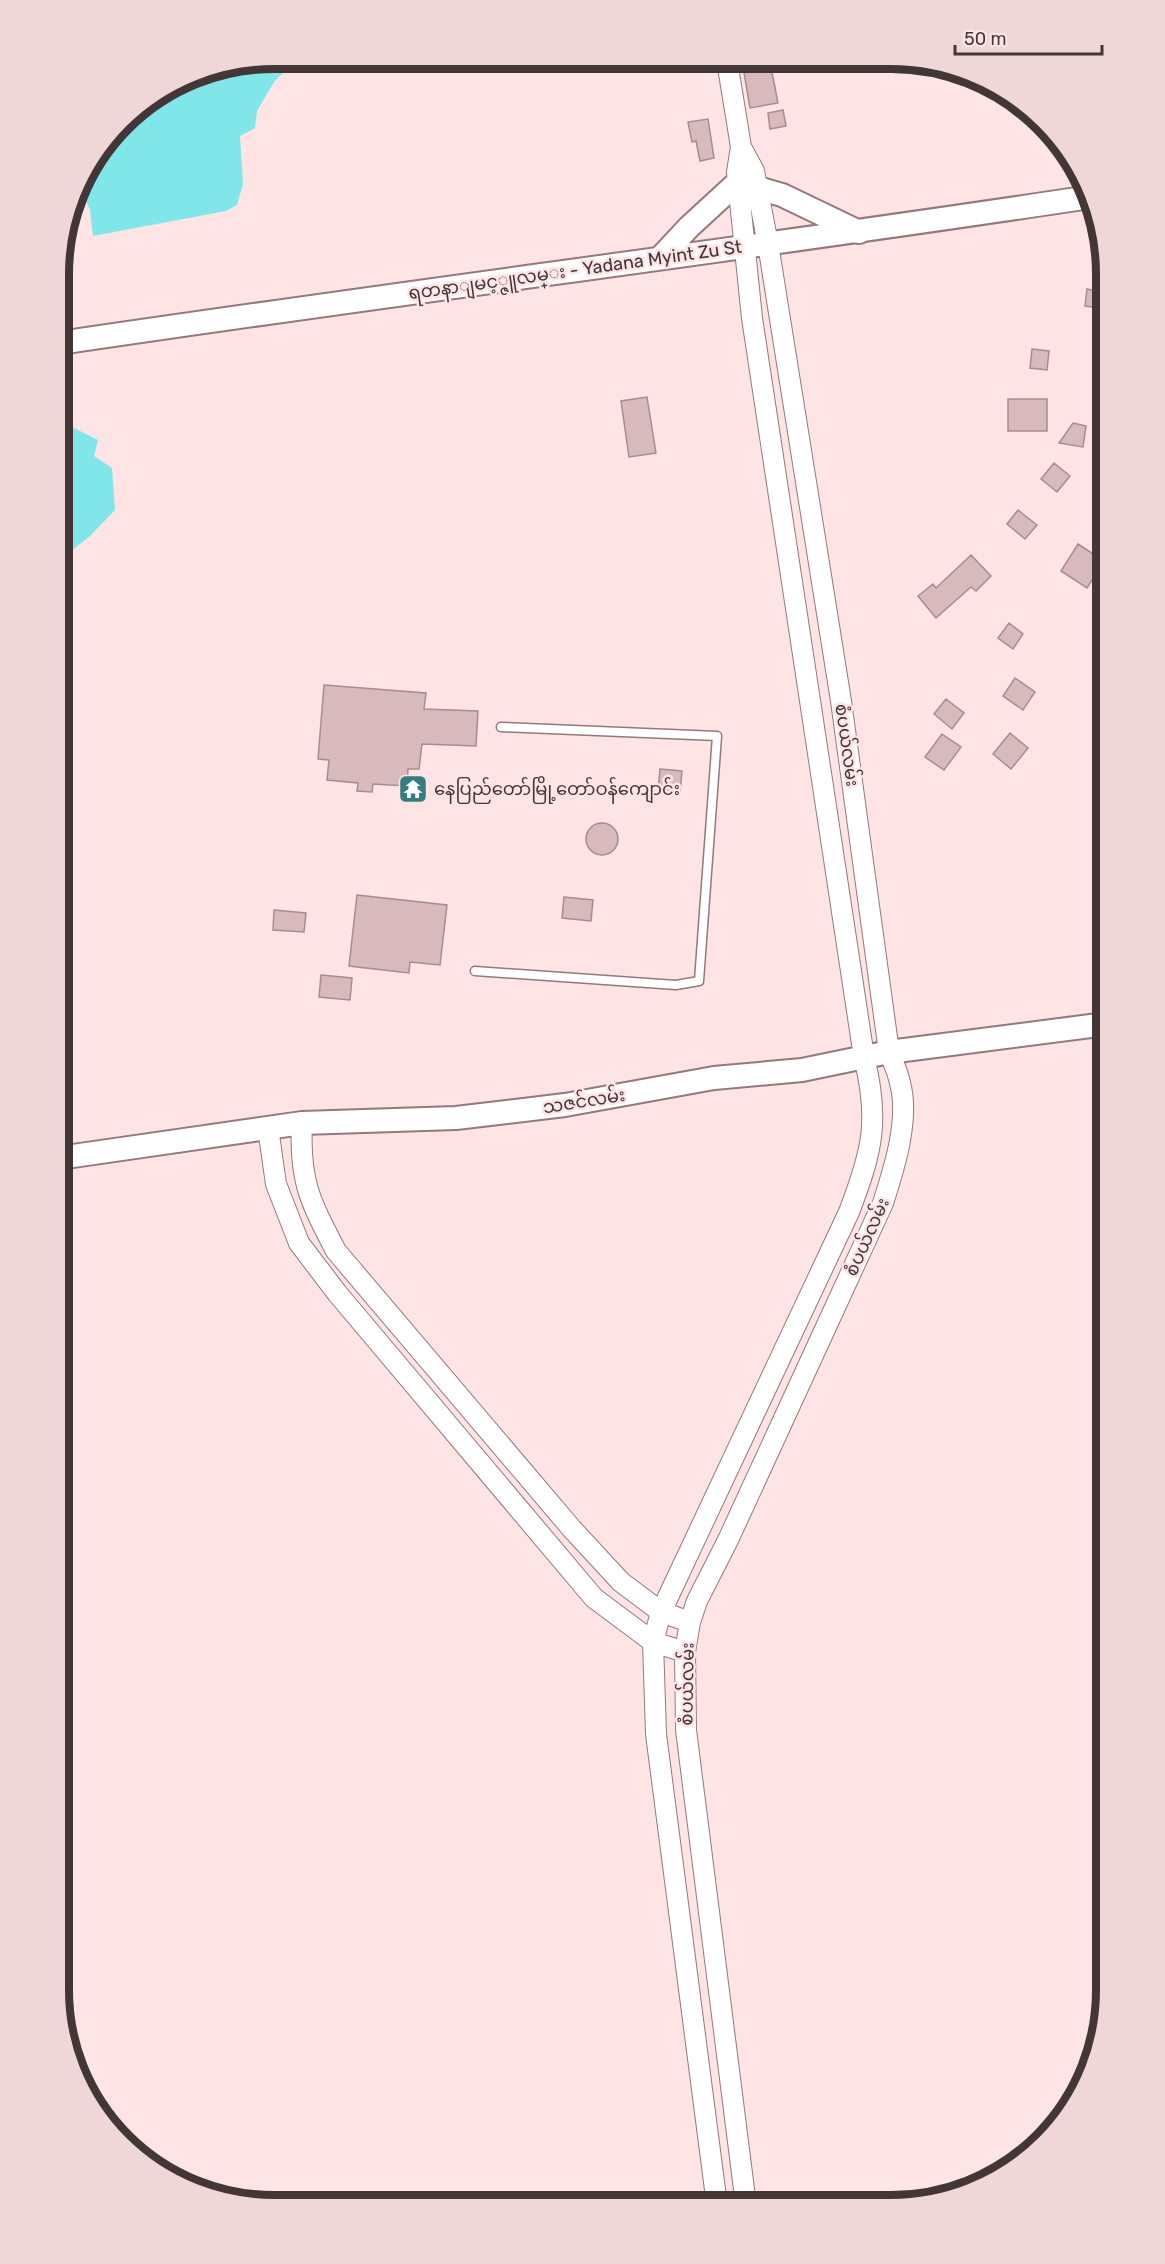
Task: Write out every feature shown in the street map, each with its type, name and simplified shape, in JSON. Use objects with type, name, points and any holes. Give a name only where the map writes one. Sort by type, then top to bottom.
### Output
[{"type":"main road","points":[[661,257],[689,227],[748,185],[782,195],[858,232]]},
{"type":"main road","name":"ရတနာျမင့္ဇူလမ္း - Yadana Myint Zu St","points":[[69,341],[661,257],[858,232],[1081,198]]},
{"type":"main road","name":"သဇင်လမ်း","points":[[69,1157],[302,1123],[456,1118],[565,1105],[714,1078],[802,1070],[889,1052],[1096,1025]]},
{"type":"street","points":[[728,69],[748,185]]},
{"type":"street","name":"စံပယ်လမ်း","points":[[745,2195],[686,1730],[686,1652],[690,1622],[696,1601],[728,1540],[883,1203],[899,1155],[902,1119],[901,1085],[889,1052],[841,701],[768,244],[748,185]]},
{"type":"street","name":"စံပယ်လမ်း","points":[[716,2195],[656,1734],[653,1642],[661,1612],[844,1222],[862,1179],[874,1129],[873,1089],[864,1057],[744,247],[748,185]]},
{"type":"street","points":[[302,1123],[300,1156],[309,1200],[336,1251],[572,1529],[621,1582],[661,1612],[690,1622]]},
{"type":"street","points":[[268,1128],[276,1184],[299,1243],[388,1355],[594,1598],[653,1642],[686,1652]]},
{"type":"lane","points":[[475,971],[676,985],[699,981],[717,736],[501,727]]},
{"type":"water","points":[[286,69],[274,82],[257,111],[255,128],[240,136],[243,184],[237,205],[226,211],[93,236],[90,210],[84,198],[111,149],[129,129],[160,104],[196,85],[221,76],[248,71]]},
{"type":"water","points":[[69,426],[98,440],[94,456],[112,468],[115,510],[90,536],[69,553]]},
{"type":"building","points":[[743,69],[771,69],[778,103],[750,108]]},
{"type":"building","points":[[783,110],[786,126],[770,129],[768,113]]},
{"type":"building","points":[[708,119],[714,158],[700,161],[696,141],[692,142],[688,122]]},
{"type":"building","points":[[1087,289],[1096,291],[1096,307],[1085,306]]},
{"type":"building","points":[[1032,349],[1049,351],[1047,370],[1030,368]]},
{"type":"building","points":[[647,397],[656,453],[629,457],[621,401]]},
{"type":"building","points":[[1008,399],[1047,399],[1047,431],[1008,431]]},
{"type":"building","points":[[1073,423],[1086,426],[1083,447],[1059,443]]},
{"type":"building","points":[[1054,463],[1070,476],[1057,492],[1041,479]]},
{"type":"building","points":[[1018,510],[1037,525],[1025,539],[1007,524]]},
{"type":"building","points":[[1078,544],[1096,556],[1096,574],[1087,588],[1061,571]]},
{"type":"building","points":[[971,555],[991,576],[976,591],[971,587],[936,618],[918,596],[933,584],[936,588]]},
{"type":"building","points":[[1009,623],[1023,634],[1013,649],[998,638]]},
{"type":"building","points":[[1015,678],[1035,692],[1023,710],[1003,696]]},
{"type":"building","points":[[324,685],[426,693],[424,709],[478,711],[476,746],[422,744],[419,769],[408,769],[407,786],[373,784],[372,792],[357,791],[358,783],[327,780],[329,760],[318,759]]},
{"type":"building","points":[[946,699],[964,713],[952,729],[934,714]]},
{"type":"building","points":[[1010,733],[1028,748],[1011,769],[993,754]]},
{"type":"building","points":[[942,734],[961,747],[944,770],[925,757]]},
{"type":"building","points":[[660,769],[682,771],[680,793],[658,791]]},
{"type":"building","points":[[602,823],[613,828],[618,839],[613,850],[602,855],[591,850],[586,839],[591,828]]},
{"type":"building","points":[[357,895],[447,905],[440,965],[410,962],[409,973],[349,966]]},
{"type":"building","points":[[564,897],[593,900],[591,921],[562,918]]},
{"type":"building","points":[[274,910],[306,913],[304,932],[273,930]]},
{"type":"building","points":[[321,975],[352,978],[350,1000],[319,997]]},
{"type":"place","name":"နေပြည်တော်မြို့တော်ဝန်ကျောင်း","points":[[413,789]]}]
